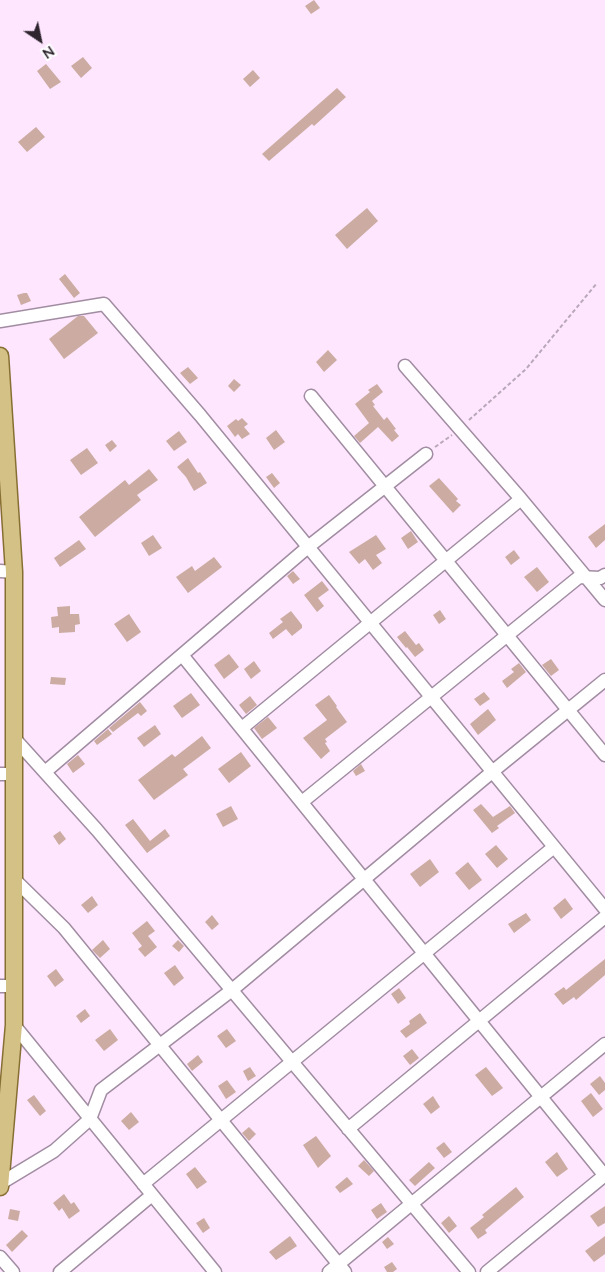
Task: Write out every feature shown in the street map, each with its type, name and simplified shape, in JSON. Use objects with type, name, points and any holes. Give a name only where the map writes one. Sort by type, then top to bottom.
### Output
[{"type":"main road","points":[[0,356],[14,738],[7,774],[14,879],[7,986],[14,1025],[0,1185]]},
{"type":"street","points":[[0,321],[104,304],[200,415],[605,909]]},
{"type":"street","points":[[405,366],[521,499],[605,600]]},
{"type":"street","points":[[311,396],[605,755]]},
{"type":"street","points":[[45,772],[308,547],[426,454]]},
{"type":"street","points":[[242,728],[521,499]]},
{"type":"street","points":[[302,802],[578,577],[600,578],[605,575]]},
{"type":"street","points":[[182,655],[605,1175],[488,1272]]},
{"type":"street","points":[[0,1185],[54,1151],[90,1119],[101,1090],[232,990],[605,680]]},
{"type":"street","points":[[14,738],[97,830],[469,1272]]},
{"type":"street","points":[[143,1184],[554,848]]},
{"type":"street","points":[[14,879],[64,928],[221,1120],[338,1269],[411,1204],[605,1044]]},
{"type":"street","points":[[348,1129],[605,917]]},
{"type":"street","points":[[14,1025],[152,1195],[208,1270]]},
{"type":"street","points":[[60,1272],[152,1195]]},
{"type":"street","points":[[0,1258],[13,1272]]},
{"type":"path","points":[[426,454],[460,428],[526,369],[597,283]]},
{"type":"building","points":[[314,0],[320,8],[311,14],[305,6]]},
{"type":"building","points":[[83,57],[92,68],[81,78],[71,66]]},
{"type":"building","points":[[46,64],[61,82],[50,89],[37,71]]},
{"type":"building","points":[[253,70],[260,78],[250,87],[243,79]]},
{"type":"building","points":[[337,88],[346,97],[314,126],[312,124],[269,161],[262,154]]},
{"type":"building","points":[[36,127],[45,137],[27,152],[18,142]]},
{"type":"building","points":[[367,208],[378,221],[347,249],[335,235]]},
{"type":"building","points":[[65,274],[80,293],[74,298],[59,279]]},
{"type":"building","points":[[27,293],[31,301],[21,305],[17,295]]},
{"type":"building","points":[[78,316],[84,316],[98,333],[64,359],[49,339]]},
{"type":"building","points":[[328,350],[337,360],[324,372],[316,362]]},
{"type":"building","points":[[188,367],[198,378],[190,384],[180,373]]},
{"type":"building","points":[[234,379],[241,385],[234,392],[228,386]]},
{"type":"building","points":[[377,384],[383,392],[372,401],[375,405],[373,406],[384,420],[387,417],[399,436],[392,442],[378,427],[360,443],[354,436],[369,423],[355,404],[370,392],[368,390]]},
{"type":"building","points":[[242,418],[248,424],[244,427],[250,434],[242,439],[238,434],[235,437],[227,426],[236,419],[238,421]]},
{"type":"building","points":[[276,430],[285,442],[274,450],[266,438]]},
{"type":"building","points":[[179,431],[187,442],[174,451],[166,441]]},
{"type":"building","points":[[112,440],[117,446],[110,452],[105,445]]},
{"type":"building","points":[[87,448],[98,463],[81,475],[70,460]]},
{"type":"building","points":[[188,458],[207,483],[194,491],[186,477],[177,467]]},
{"type":"building","points":[[149,469],[158,480],[137,495],[141,500],[95,537],[79,517],[125,480],[129,485]]},
{"type":"building","points":[[272,473],[280,483],[274,488],[266,477]]},
{"type":"building","points":[[439,478],[461,505],[453,513],[429,486]]},
{"type":"building","points":[[605,524],[605,540],[596,548],[588,537]]},
{"type":"building","points":[[411,531],[418,542],[408,549],[401,538]]},
{"type":"building","points":[[153,535],[162,548],[149,556],[141,543]]},
{"type":"building","points":[[376,535],[386,549],[376,555],[382,563],[373,570],[365,559],[359,564],[349,552]]},
{"type":"building","points":[[79,540],[86,549],[60,567],[54,558]]},
{"type":"building","points":[[514,550],[520,558],[511,565],[505,557]]},
{"type":"building","points":[[214,557],[222,567],[188,593],[176,577],[192,566],[195,571]]},
{"type":"building","points":[[537,567],[549,582],[537,592],[524,577]]},
{"type":"building","points":[[293,571],[300,579],[293,584],[287,576]]},
{"type":"building","points":[[322,581],[329,590],[318,598],[324,606],[317,612],[304,595]]},
{"type":"building","points":[[70,606],[70,614],[79,614],[80,624],[75,625],[75,632],[59,633],[59,627],[52,628],[51,617],[58,616],[57,607]]},
{"type":"building","points":[[440,610],[446,619],[439,624],[433,615]]},
{"type":"building","points":[[291,611],[302,625],[302,628],[292,636],[286,629],[273,639],[269,633],[283,622],[280,619]]},
{"type":"building","points":[[129,614],[141,632],[127,642],[114,624]]},
{"type":"building","points":[[405,631],[416,645],[419,643],[424,650],[415,657],[397,637]]},
{"type":"building","points":[[229,654],[239,667],[224,679],[214,665]]},
{"type":"building","points":[[551,659],[559,670],[551,676],[542,665]]},
{"type":"building","points":[[254,661],[261,671],[251,679],[244,669]]},
{"type":"building","points":[[519,663],[526,672],[507,688],[502,681],[514,672],[511,669]]},
{"type":"building","points":[[51,677],[66,678],[65,685],[50,684]]},
{"type":"building","points":[[484,692],[490,699],[480,706],[474,699]]},
{"type":"building","points":[[191,693],[200,705],[182,718],[173,706]]},
{"type":"building","points":[[329,695],[347,722],[325,739],[327,742],[325,743],[330,751],[321,759],[303,738],[327,720],[315,705]]},
{"type":"building","points":[[250,696],[257,705],[246,714],[239,705]]},
{"type":"building","points":[[140,702],[147,711],[141,716],[138,713],[113,732],[109,728]]},
{"type":"building","points":[[488,709],[496,720],[478,735],[470,724]]},
{"type":"building","points":[[268,717],[277,728],[262,739],[254,728]]},
{"type":"building","points":[[155,725],[161,734],[144,747],[137,738]]},
{"type":"building","points":[[108,729],[112,734],[97,745],[94,741]]},
{"type":"building","points":[[202,736],[211,748],[183,769],[188,775],[154,800],[138,780],[172,754],[175,757]]},
{"type":"building","points":[[241,752],[251,766],[229,783],[218,769]]},
{"type":"building","points":[[78,755],[85,764],[73,773],[67,764]]},
{"type":"building","points":[[361,764],[365,771],[356,776],[353,771]]},
{"type":"building","points":[[481,804],[493,817],[510,806],[515,813],[497,826],[499,828],[492,833],[473,810]]},
{"type":"building","points":[[231,806],[238,819],[223,827],[216,814]]},
{"type":"building","points":[[133,819],[150,841],[165,829],[170,836],[147,853],[125,825]]},
{"type":"building","points":[[60,831],[66,839],[59,845],[53,836]]},
{"type":"building","points":[[496,845],[508,859],[497,868],[485,854]]},
{"type":"building","points":[[430,859],[439,872],[420,887],[410,874]]},
{"type":"building","points":[[468,862],[482,880],[469,890],[455,873]]},
{"type":"building","points":[[92,896],[98,905],[88,913],[81,905]]},
{"type":"building","points":[[565,898],[573,909],[561,919],[553,908]]},
{"type":"building","points":[[526,913],[531,920],[514,933],[508,924]]},
{"type":"building","points":[[212,915],[219,924],[212,930],[205,922]]},
{"type":"building","points":[[147,921],[155,931],[148,936],[157,947],[145,957],[138,949],[142,946],[132,933]]},
{"type":"building","points":[[103,940],[110,949],[100,958],[92,950]]},
{"type":"building","points":[[178,940],[184,946],[179,952],[172,946]]},
{"type":"building","points":[[605,959],[605,975],[576,1000],[574,997],[563,1005],[554,994],[564,987],[566,990]]},
{"type":"building","points":[[175,965],[184,978],[174,986],[164,973]]},
{"type":"building","points":[[56,969],[64,980],[55,987],[47,976]]},
{"type":"building","points":[[399,988],[406,998],[398,1004],[391,994]]},
{"type":"building","points":[[85,1009],[90,1016],[81,1023],[76,1016]]},
{"type":"building","points":[[420,1013],[427,1023],[406,1038],[400,1031]]},
{"type":"building","points":[[110,1029],[118,1040],[104,1051],[95,1040]]},
{"type":"building","points":[[227,1029],[236,1041],[226,1048],[217,1036]]},
{"type":"building","points":[[412,1049],[419,1058],[410,1065],[403,1056]]},
{"type":"building","points":[[198,1055],[203,1062],[192,1071],[187,1064]]},
{"type":"building","points":[[250,1067],[256,1076],[248,1081],[243,1071]]},
{"type":"building","points":[[486,1067],[503,1088],[492,1096],[475,1075]]},
{"type":"building","points":[[600,1076],[605,1083],[605,1090],[599,1095],[590,1084]]},
{"type":"building","points":[[227,1080],[236,1092],[226,1099],[218,1086]]},
{"type":"building","points":[[591,1093],[603,1109],[593,1117],[581,1101]]},
{"type":"building","points":[[34,1095],[46,1111],[40,1116],[27,1100]]},
{"type":"building","points":[[433,1096],[440,1107],[431,1114],[423,1104]]},
{"type":"building","points":[[131,1112],[139,1122],[129,1130],[121,1121]]},
{"type":"building","points":[[249,1127],[256,1134],[249,1141],[242,1133]]},
{"type":"building","points":[[316,1136],[331,1156],[318,1168],[303,1145]]},
{"type":"building","points":[[444,1142],[452,1152],[444,1158],[436,1148]]},
{"type":"building","points":[[557,1152],[568,1169],[557,1177],[545,1162]]},
{"type":"building","points":[[364,1160],[374,1171],[369,1176],[358,1166]]},
{"type":"building","points":[[429,1162],[435,1168],[415,1186],[409,1180]]},
{"type":"building","points":[[195,1167],[207,1182],[197,1189],[186,1174]]},
{"type":"building","points":[[347,1177],[353,1184],[340,1193],[335,1187]]},
{"type":"building","points":[[516,1187],[524,1197],[485,1230],[487,1233],[478,1239],[470,1228],[484,1217],[482,1215]]},
{"type":"building","points":[[64,1194],[71,1204],[74,1202],[80,1211],[69,1219],[62,1208],[59,1211],[53,1203]]},
{"type":"building","points":[[381,1203],[387,1212],[377,1219],[371,1210]]},
{"type":"building","points":[[605,1206],[605,1223],[598,1227],[590,1216]]},
{"type":"building","points":[[10,1209],[20,1211],[18,1221],[8,1219]]},
{"type":"building","points":[[449,1216],[457,1226],[449,1233],[441,1223]]},
{"type":"building","points":[[204,1218],[210,1228],[203,1233],[196,1223]]},
{"type":"building","points":[[22,1230],[28,1236],[12,1252],[6,1245]]},
{"type":"building","points":[[290,1236],[297,1246],[276,1260],[269,1252]]},
{"type":"building","points":[[605,1236],[605,1254],[594,1262],[585,1251]]},
{"type":"building","points":[[388,1237],[394,1244],[387,1249],[382,1242]]},
{"type":"building","points":[[392,1262],[397,1269],[393,1272],[387,1272],[384,1267]]}]
